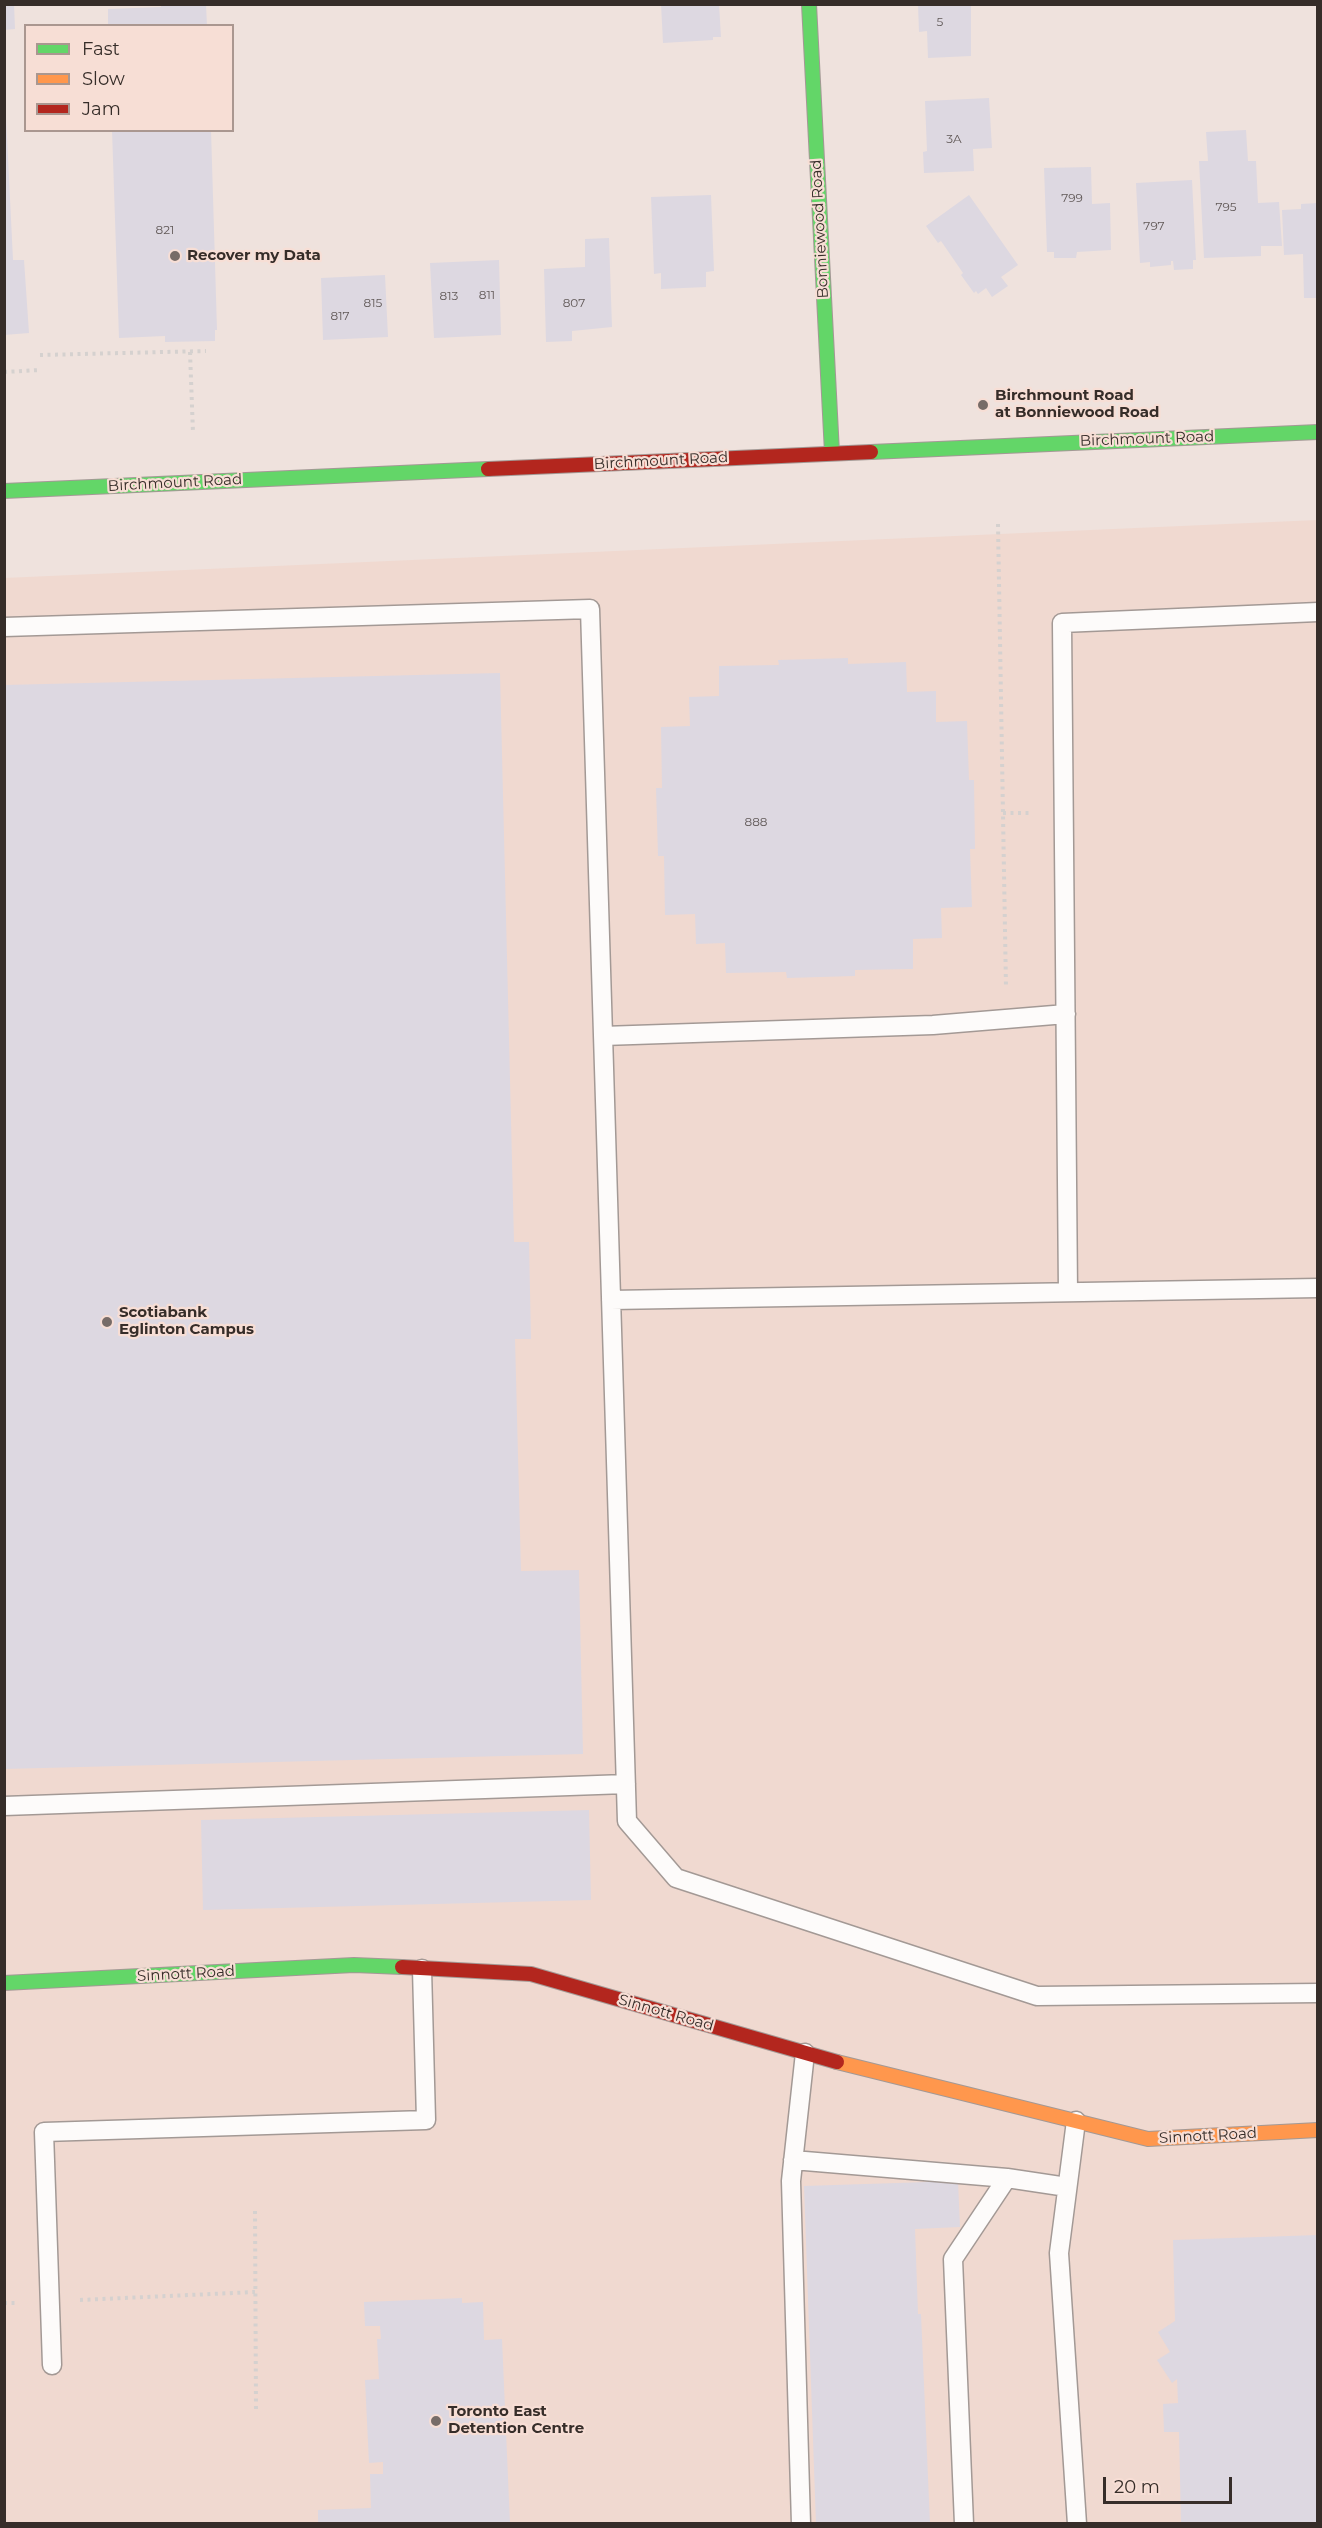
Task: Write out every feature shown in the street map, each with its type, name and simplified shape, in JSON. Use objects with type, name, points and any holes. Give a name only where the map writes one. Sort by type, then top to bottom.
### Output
[{"type":"street","name":"Bonniewood Road","points":[[809,4],[832,453]]},
{"type":"street","name":"Birchmount Road","points":[[4,491],[1317,432]]},
{"type":"street","name":"Sinnott Road","points":[[4,1983],[354,1965],[531,1974],[865,2070],[1148,2139],[1317,2130]]},
{"type":"lane","points":[[4,627],[590,609],[627,1821],[676,1878],[1037,1996],[1317,1993]]},
{"type":"lane","points":[[1068,1292],[1062,623],[1317,612]]},
{"type":"lane","points":[[603,1036],[933,1025],[1066,1014]]},
{"type":"lane","points":[[611,1300],[1317,1288]]},
{"type":"lane","points":[[4,1806],[626,1784]]},
{"type":"lane","points":[[52,2365],[44,2132],[426,2120],[422,1969]]},
{"type":"lane","points":[[801,2523],[791,2181],[805,2053]]},
{"type":"lane","points":[[1076,2121],[1059,2253],[1077,2523]]},
{"type":"lane","points":[[794,2160],[1007,2178],[1067,2187]]},
{"type":"lane","points":[[964,2523],[953,2259],[1007,2178]]},
{"type":"path","points":[[40,355],[206,351]]},
{"type":"path","points":[[190,352],[193,433]]},
{"type":"path","points":[[4,372],[40,370]]},
{"type":"path","points":[[998,524],[1007,1019]]},
{"type":"path","points":[[255,2211],[256,2412]]},
{"type":"path","points":[[4,2303],[255,2292]]},
{"type":"shaded area","points":[[1317,520],[1317,2523],[5,2523],[4,578]]},
{"type":"building","points":[[4,4],[14,4],[15,29],[4,30]]},
{"type":"building","points":[[161,4],[206,4],[207,24],[108,24],[108,9],[161,7]]},
{"type":"building","points":[[661,4],[719,4],[721,37],[713,37],[713,40],[663,43]]},
{"type":"building","points":[[918,4],[971,4],[971,56],[928,58],[927,31],[919,32]]},
{"type":"building","points":[[989,98],[992,148],[973,149],[974,171],[924,173],[923,152],[927,151],[925,101]]},
{"type":"building","points":[[6,117],[13,260],[24,260],[29,333],[4,335],[4,118]]},
{"type":"building","points":[[1246,130],[1248,161],[1256,161],[1258,203],[1279,202],[1282,246],[1261,246],[1261,256],[1204,258],[1199,161],[1208,161],[1206,132]]},
{"type":"building","points":[[112,132],[211,132],[217,330],[215,330],[215,341],[165,342],[165,336],[119,338]]},
{"type":"building","points":[[1091,167],[1092,204],[1110,203],[1111,250],[1077,252],[1076,258],[1054,258],[1054,252],[1047,252],[1044,168]]},
{"type":"building","points":[[1192,180],[1196,260],[1193,260],[1193,269],[1174,270],[1173,261],[1171,265],[1150,267],[1150,262],[1140,263],[1136,183]]},
{"type":"building","points":[[711,195],[714,271],[706,272],[706,287],[661,289],[661,273],[654,274],[651,197]]},
{"type":"building","points":[[969,195],[1018,265],[1001,277],[1008,286],[992,297],[986,288],[978,294],[976,291],[974,293],[941,241],[938,243],[926,226]]},
{"type":"building","points":[[1318,203],[1318,298],[1304,298],[1303,254],[1284,255],[1282,210],[1301,209],[1301,204]]},
{"type":"building","points":[[609,238],[612,327],[572,331],[572,341],[546,342],[544,269],[585,267],[585,239]]},
{"type":"building","points":[[499,260],[501,335],[434,338],[430,263]]},
{"type":"building","points":[[385,275],[388,337],[323,340],[321,278]]},
{"type":"building","points":[[848,658],[848,664],[906,662],[907,692],[936,691],[936,722],[967,721],[969,780],[974,780],[975,849],[970,849],[972,907],[941,908],[942,938],[913,939],[913,969],[855,970],[855,976],[787,978],[786,972],[726,973],[725,943],[696,944],[695,914],[665,915],[664,856],[658,856],[656,788],[662,788],[661,727],[690,726],[689,697],[719,696],[719,666],[779,665],[778,660]]},
{"type":"building","points":[[500,673],[514,1242],[529,1242],[531,1339],[515,1339],[521,1571],[579,1570],[583,1754],[4,1769],[4,685]]},
{"type":"building","points":[[589,1810],[591,1900],[203,1910],[201,1820]]},
{"type":"building","points":[[958,2181],[960,2227],[915,2229],[930,2524],[816,2524],[804,2186]]},
{"type":"building","points":[[1318,2235],[1318,2524],[1181,2524],[1179,2432],[1164,2432],[1163,2404],[1178,2403],[1177,2379],[1172,2383],[1157,2360],[1170,2352],[1158,2332],[1175,2321],[1173,2240]]},
{"type":"building","name":"Toronto East Detention Centre","points":[[462,2298],[462,2303],[483,2302],[484,2340],[502,2339],[510,2524],[318,2524],[318,2510],[371,2508],[370,2474],[383,2474],[383,2462],[369,2463],[365,2380],[379,2379],[377,2339],[381,2339],[380,2326],[365,2326],[364,2302]]},
{"type":"traffic: fast","points":[[809,4],[832,453]]},
{"type":"traffic: fast","points":[[871,452],[1318,432]]},
{"type":"traffic: fast","points":[[4,491],[488,469]]},
{"type":"traffic: fast","points":[[4,1983],[354,1965],[402,1967]]},
{"type":"traffic: slow","points":[[837,2062],[1148,2139],[1318,2130]]},
{"type":"traffic: jam","points":[[488,469],[871,452]]},
{"type":"traffic: jam","points":[[402,1967],[531,1974],[837,2062]]},
{"type":"place","name":"Recover my Data","points":[[175,256]]},
{"type":"place","name":"Birchmount Road at Bonniewood Road","points":[[983,405]]},
{"type":"place","name":"Scotiabank Eglinton Campus","points":[[107,1322]]},
{"type":"place","name":"Toronto East Detention Centre","points":[[436,2421]]}]
